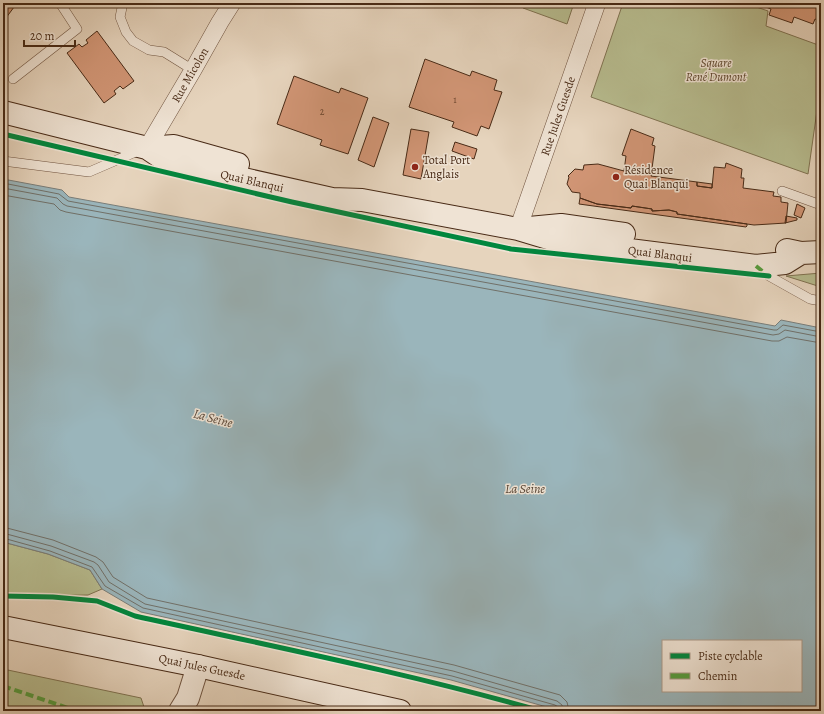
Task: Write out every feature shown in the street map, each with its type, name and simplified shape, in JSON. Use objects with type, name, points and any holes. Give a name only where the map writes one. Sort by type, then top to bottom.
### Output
[{"type":"main road","name":"Quai Blanqui","points":[[3,112],[147,148],[168,162],[332,199],[362,200],[518,229],[561,225],[752,252],[782,249],[811,252]]},
{"type":"main road","points":[[3,123],[77,140],[93,134]]},
{"type":"main road","name":"Quai Jules Guesde","points":[[3,627],[198,666],[350,706],[400,711]]},
{"type":"main road","points":[[180,711],[188,698],[198,666]]},
{"type":"street","name":"Rue Micolon","points":[[147,148],[232,3]]},
{"type":"street","name":"Rue Jules Guesde","points":[[518,229],[597,3]]},
{"type":"lane","points":[[13,80],[77,29],[60,3]]},
{"type":"lane","points":[[124,3],[120,17],[126,32],[133,41],[149,50],[164,52],[193,70]]},
{"type":"lane","points":[[3,161],[89,172],[147,148]]},
{"type":"lane","points":[[782,190],[821,205]]},
{"type":"lane","points":[[769,276],[810,299],[821,301]]},
{"type":"green space","points":[[525,3],[574,3],[567,24],[523,8]]},
{"type":"green space","name":"Square René Dumont","points":[[623,3],[745,3],[768,11],[766,26],[821,46],[821,82],[808,174],[591,97]]},
{"type":"green space","points":[[821,273],[821,287],[786,276]]},
{"type":"green space","points":[[3,542],[48,554],[90,570],[102,589],[88,595],[3,596]]},
{"type":"green space","points":[[3,669],[141,698],[145,710],[3,711]]},
{"type":"water","name":"La Seine","points":[[3,179],[62,190],[69,197],[775,326],[781,320],[821,328],[821,711],[561,711],[451,680],[141,612],[102,589],[90,570],[48,554],[3,542]]},
{"type":"building","points":[[3,3],[17,3],[3,22]]},
{"type":"building","points":[[821,3],[821,21],[815,19],[813,24],[794,17],[792,23],[769,15],[771,9],[758,4]]},
{"type":"building","points":[[97,31],[134,81],[123,89],[120,86],[114,91],[116,94],[104,103],[67,53],[79,44],[82,47],[88,43],[86,40]]},
{"type":"building","points":[[425,59],[470,76],[472,71],[497,80],[494,90],[502,92],[489,129],[481,126],[477,136],[452,127],[454,122],[409,107]]},
{"type":"building","points":[[294,76],[339,93],[341,88],[368,98],[348,154],[320,145],[322,140],[277,124]]},
{"type":"building","points":[[821,104],[821,126],[817,125]]},
{"type":"building","points":[[373,117],[389,123],[374,167],[358,160]]},
{"type":"building","points":[[411,129],[429,132],[421,179],[403,175]]},
{"type":"building","name":"Résidence Quai Blanqui","points":[[631,129],[654,138],[652,145],[655,146],[651,176],[697,182],[697,186],[712,188],[714,167],[725,168],[726,163],[742,169],[741,178],[744,178],[743,188],[774,192],[773,196],[781,197],[781,202],[788,203],[786,223],[754,225],[677,214],[677,212],[669,210],[652,211],[652,209],[632,206],[631,208],[597,204],[580,198],[580,193],[572,192],[567,184],[568,176],[575,169],[583,170],[584,165],[598,164],[624,171],[626,156],[622,155]]},
{"type":"building","points":[[455,142],[477,149],[474,159],[452,151]]},
{"type":"building","points":[[697,182],[712,184],[712,188],[697,186]]},
{"type":"building","points":[[580,198],[597,204],[631,208],[632,206],[652,209],[652,211],[669,210],[677,212],[677,214],[747,224],[747,226],[579,204]]},
{"type":"building","points":[[797,204],[805,208],[801,218],[794,215]]},
{"type":"building","points":[[786,216],[797,218],[797,220],[785,223]]},
{"type":"marked path","points":[[756,266],[767,275]]},
{"type":"marked path","points":[[3,686],[68,708],[68,711]]},
{"type":"cycle path","points":[[3,134],[292,202],[511,249],[769,276]]},
{"type":"cycle path","points":[[3,596],[53,597],[97,601],[135,616],[390,672],[541,711]]},
{"type":"place","name":"Total Port Anglais","points":[[415,167]]},
{"type":"place","name":"Résidence Quai Blanqui","points":[[616,177]]}]
